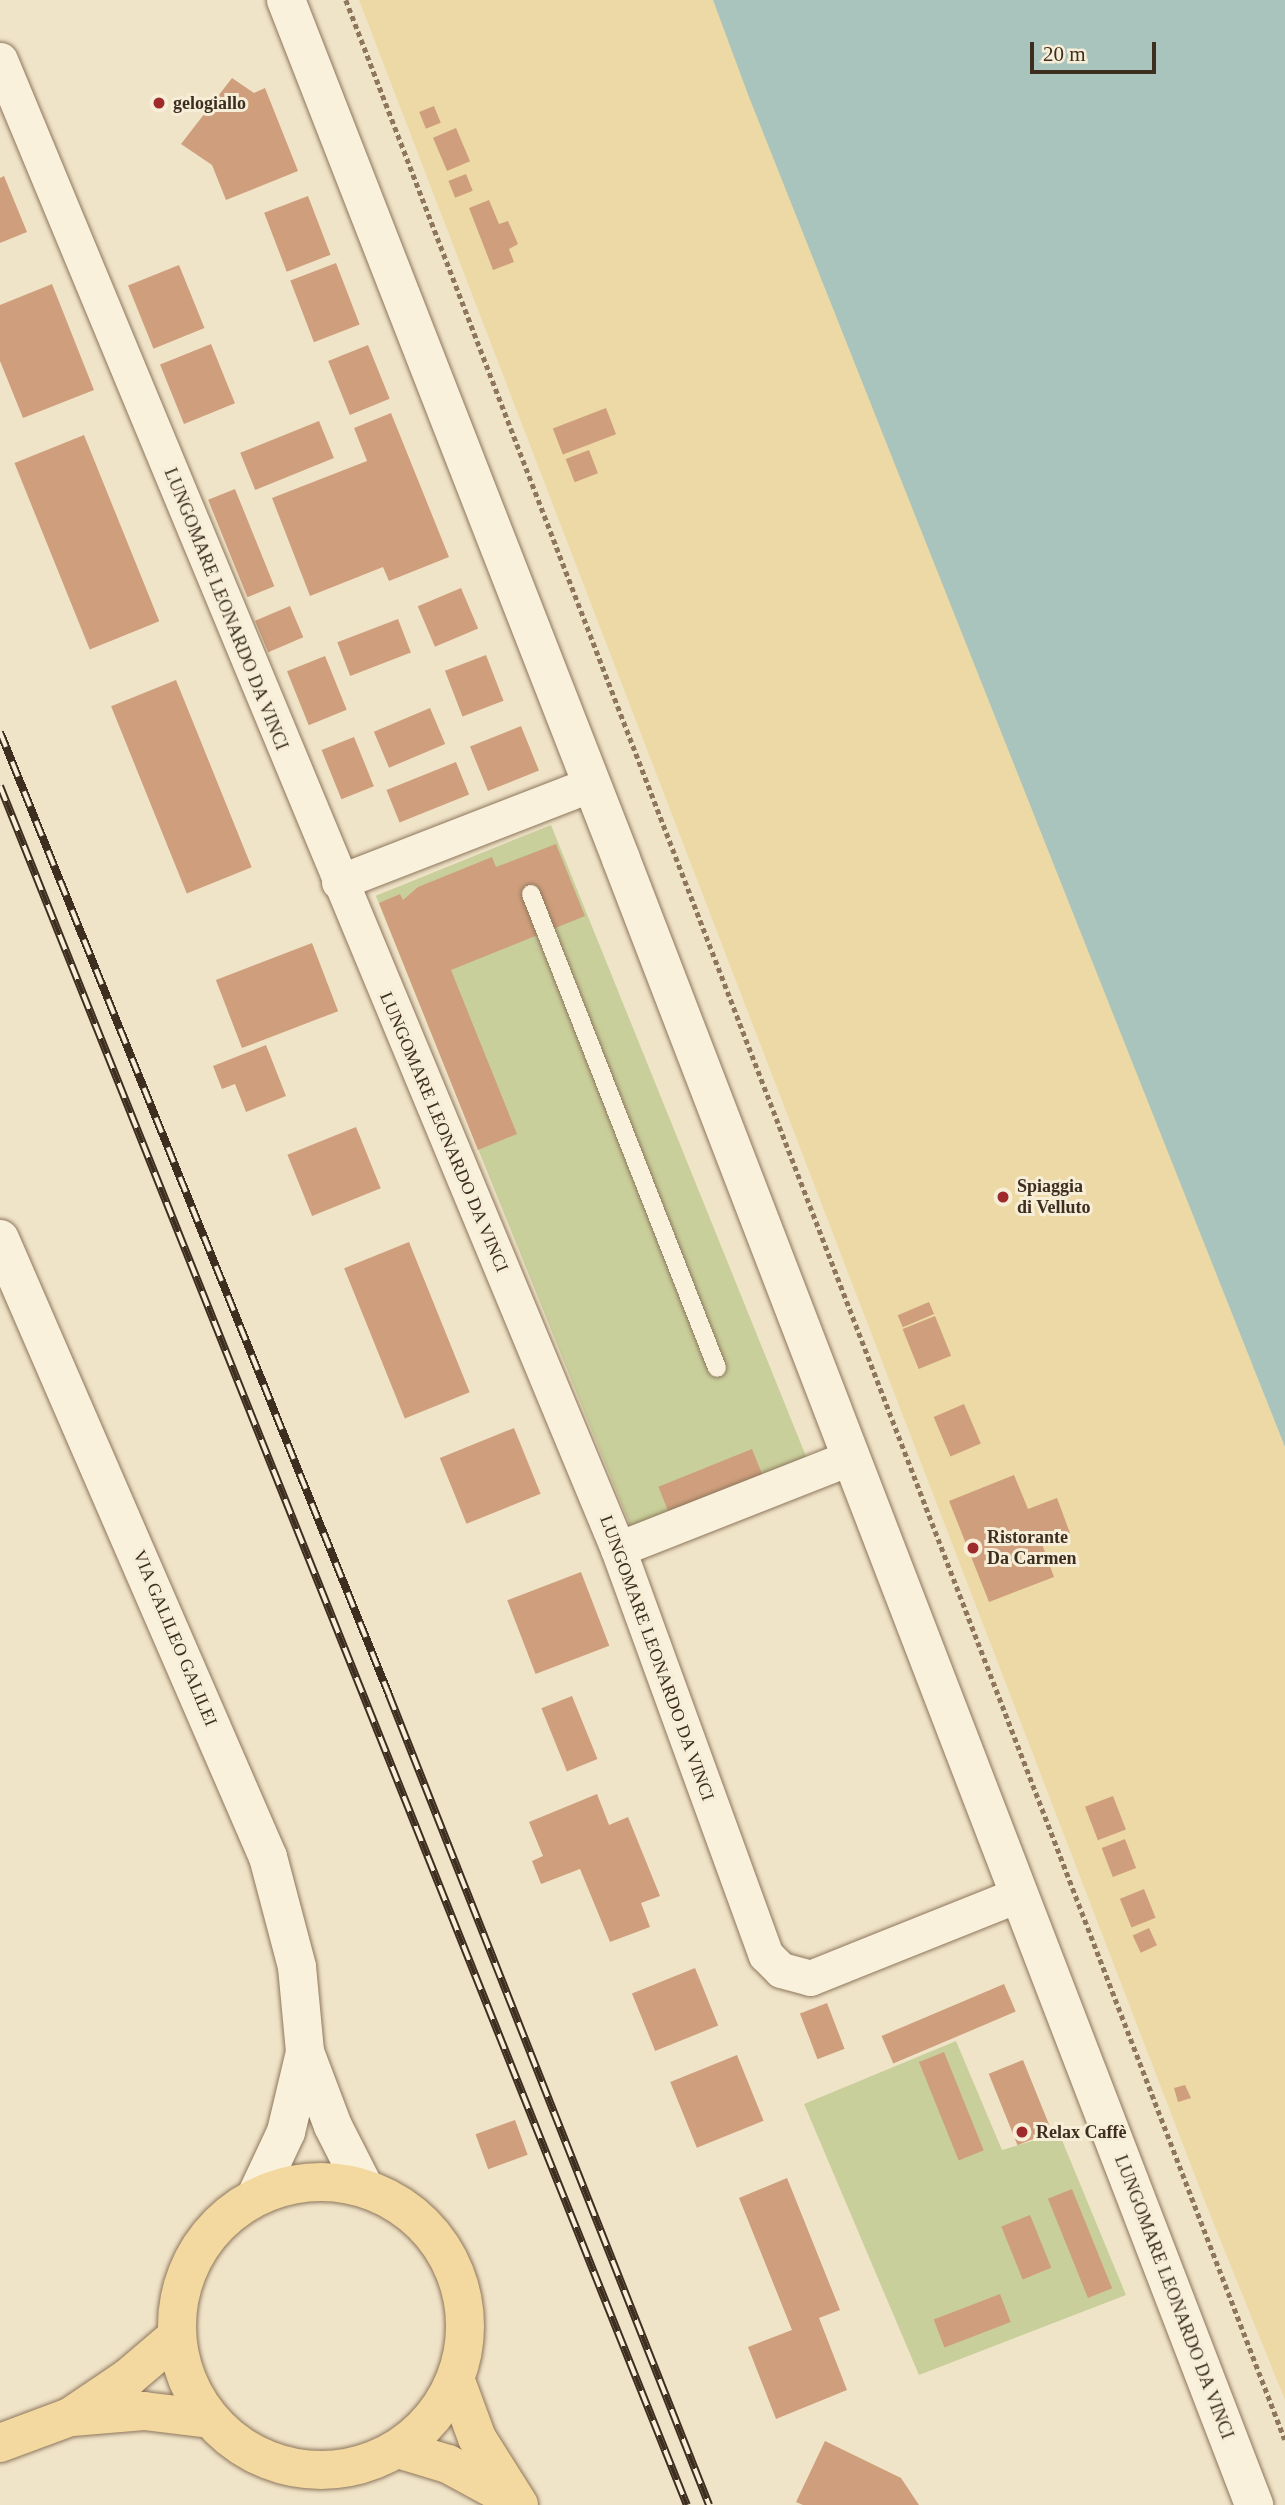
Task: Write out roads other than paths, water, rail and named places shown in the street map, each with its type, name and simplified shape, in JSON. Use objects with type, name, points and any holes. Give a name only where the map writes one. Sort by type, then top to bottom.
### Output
[{"type":"main road","points":[[316,2182],[364,2187],[401,2204],[431,2231],[452,2265],[464,2302],[466,2342],[456,2381],[432,2420],[398,2449],[366,2464],[333,2471],[298,2469],[265,2459],[235,2443],[210,2419],[186,2381],[176,2337],[177,2302],[187,2269],[204,2240],[219,2223],[256,2196],[291,2183],[316,2182]]},
{"type":"main road","points":[[0,2443],[70,2417],[129,2377],[176,2337]]},
{"type":"main road","points":[[456,2381],[477,2438],[518,2503]]},
{"type":"main road","points":[[70,2417],[145,2411],[210,2419]]},
{"type":"main road","points":[[398,2449],[448,2464],[518,2503]]},
{"type":"street","name":"LUNGOMARE LEONARDO DA VINCI","points":[[286,0],[592,784],[1254,2505]]},
{"type":"street","name":"LUNGOMARE LEONARDO DA VINCI","points":[[0,60],[618,1549],[766,1955],[781,1970],[810,1978],[1020,1894]]},
{"type":"street","points":[[339,882],[592,784]]},
{"type":"street","name":"VIA GALILEO GALILEI","points":[[0,1239],[268,1857],[297,1967],[305,2052],[333,2126],[364,2187]]},
{"type":"street","points":[[618,1549],[852,1457]]},
{"type":"street","name":"VIA GALILEO GALILEI","points":[[256,2196],[286,2132],[305,2052]]},
{"type":"lane","points":[[531,894],[717,1368]]},
{"type":"water","points":[[713,0],[1285,0],[1285,1447],[749,97]]},
{"type":"railway","points":[[0,732],[389,1695],[709,2505]]},
{"type":"railway","points":[[0,786],[687,2505]]},
{"type":"place","name":"gelogiallo","points":[[159,103]]},
{"type":"place","name":"Spiaggia di Velluto","points":[[1003,1197]]},
{"type":"place","name":"Ristorante Da Carmen","points":[[973,1548]]},
{"type":"place","name":"Relax Caffè","points":[[1022,2132]]}]
